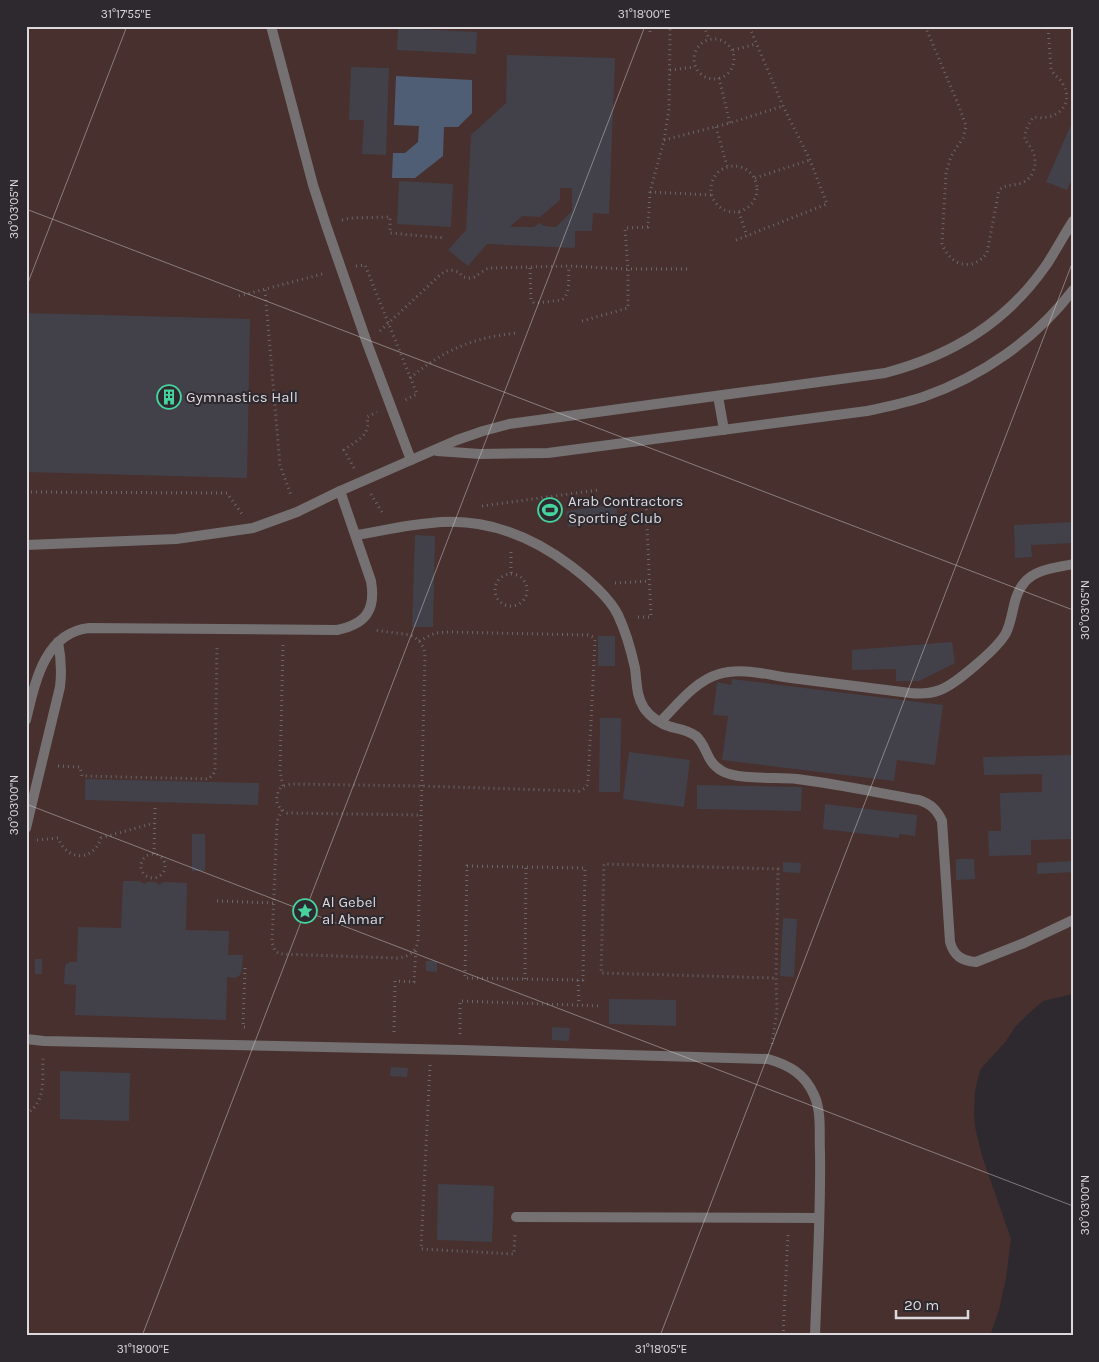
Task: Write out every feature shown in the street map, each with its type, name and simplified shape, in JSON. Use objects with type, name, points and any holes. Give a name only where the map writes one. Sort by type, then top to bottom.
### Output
[{"type":"lane","points":[[271,26],[313,185],[366,343],[412,460]]},
{"type":"lane","points":[[26,545],[176,539],[252,528],[297,512],[433,450],[483,431],[509,424],[886,373],[912,366],[937,356],[961,343],[1005,311],[1028,289],[1047,264],[1073,221]]},
{"type":"lane","points":[[433,450],[480,454],[548,453],[868,411],[904,403],[948,388],[997,361],[1049,317],[1073,290]]},
{"type":"lane","points":[[718,396],[724,430]]},
{"type":"lane","points":[[26,720],[41,668],[58,642],[72,631],[89,628],[337,630],[351,627],[363,620],[371,608],[374,594],[372,581],[340,491]]},
{"type":"lane","points":[[356,536],[433,522],[472,523],[510,531],[540,545],[558,556],[593,584],[616,612],[629,644],[635,669],[636,688],[644,708],[660,722],[695,735],[715,767],[724,773],[735,776],[790,778],[919,800],[927,803],[939,814],[943,828],[950,942],[952,948],[961,959],[968,962],[976,962],[1024,943],[1073,920]]},
{"type":"lane","points":[[660,722],[700,683],[718,674],[730,672],[756,673],[910,693],[930,693],[940,690],[952,684],[1000,643],[1010,624],[1018,592],[1030,577],[1039,572],[1073,564]]},
{"type":"lane","points":[[26,828],[60,687],[62,672],[58,642]]},
{"type":"lane","points":[[26,1039],[44,1041],[768,1059],[783,1063],[796,1071],[807,1082],[815,1096],[819,1110],[820,1182],[815,1336]]},
{"type":"lane","points":[[516,1217],[819,1218]]},
{"type":"path","points":[[650,26],[650,32]]},
{"type":"path","points":[[582,321],[628,308],[625,228],[648,227],[650,192],[664,140],[669,109],[670,29],[677,26]]},
{"type":"path","points":[[704,26],[709,39]]},
{"type":"path","points":[[736,240],[827,204],[810,160],[783,106],[749,26]]},
{"type":"path","points":[[925,26],[966,126],[963,138],[951,156],[946,173],[942,244],[945,253],[952,260],[960,264],[976,263],[987,253],[999,190],[1002,187],[1024,182],[1033,171],[1034,151],[1025,141],[1024,137],[1030,121],[1034,117],[1047,118],[1055,116],[1064,105],[1066,96],[1065,86],[1051,69],[1048,26]]},
{"type":"path","points":[[716,38],[729,44],[733,50],[734,64],[726,75],[720,78],[712,79],[705,77],[695,68],[694,53],[702,42],[716,38]]},
{"type":"path","points":[[733,50],[756,44]]},
{"type":"path","points":[[670,70],[695,68]]},
{"type":"path","points":[[720,78],[730,123]]},
{"type":"path","points":[[664,140],[716,127],[783,106]]},
{"type":"path","points":[[716,127],[728,166]]},
{"type":"path","points":[[755,178],[810,160]]},
{"type":"path","points":[[728,166],[741,166],[755,178],[757,195],[747,208],[739,212],[730,211],[722,209],[716,203],[712,195],[711,186],[714,178],[720,171],[728,166]]},
{"type":"path","points":[[650,192],[712,195]]},
{"type":"path","points":[[739,212],[747,236]]},
{"type":"path","points":[[326,225],[350,218],[390,218],[390,233],[445,238]]},
{"type":"path","points":[[530,268],[531,299],[534,303],[537,303],[565,298],[568,291],[569,266]]},
{"type":"path","points":[[366,343],[446,271],[454,270],[463,277],[468,278],[474,277],[488,268],[569,266],[628,269],[690,269]]},
{"type":"path","points":[[265,290],[280,464],[297,512]]},
{"type":"path","points":[[410,378],[433,360],[459,346],[496,335],[516,333]]},
{"type":"path","points":[[472,523],[476,507],[598,490]]},
{"type":"path","points":[[26,492],[226,493],[252,528]]},
{"type":"path","points":[[616,612],[630,618],[651,617],[646,502]]},
{"type":"path","points":[[512,574],[518,575],[526,584],[527,595],[519,605],[507,607],[498,600],[495,595],[495,588],[496,582],[500,578],[512,574]]},
{"type":"path","points":[[593,584],[650,581]]},
{"type":"path","points":[[351,627],[410,635],[419,641],[425,654],[418,942],[414,982],[395,981],[394,1032],[403,1033]]},
{"type":"path","points":[[41,765],[80,767],[82,776],[208,779],[211,777],[215,771],[217,629]]},
{"type":"path","points":[[284,630],[280,771],[284,786]]},
{"type":"path","points":[[419,641],[435,634],[449,632],[588,634],[595,640],[588,782],[584,790],[291,784],[284,786],[278,791],[276,796],[278,806],[282,810],[292,813],[420,816]]},
{"type":"path","points":[[154,854],[155,808]]},
{"type":"path","points":[[282,810],[277,821],[272,942],[275,951],[280,954],[398,958],[406,957],[416,948]]},
{"type":"path","points":[[34,840],[58,838],[66,851],[80,856],[94,851],[99,845],[101,838],[154,823]]},
{"type":"path","points":[[154,854],[162,859],[165,863],[165,868],[164,873],[160,877],[150,878],[142,872],[141,867],[145,858],[154,854]]},
{"type":"path","points":[[768,1059],[776,1019],[778,869],[604,864],[601,973],[776,978]]},
{"type":"path","points":[[467,866],[526,867],[585,868],[583,980],[465,978],[467,866]]},
{"type":"path","points":[[525,979],[526,867]]},
{"type":"path","points":[[217,902],[273,903]]},
{"type":"path","points":[[245,968],[243,1027],[253,1028]]},
{"type":"path","points":[[578,980],[578,1005]]},
{"type":"path","points":[[461,1050],[460,1001],[601,1006]]},
{"type":"path","points":[[451,1035],[460,1035]]},
{"type":"path","points":[[26,1114],[34,1109],[40,1098],[44,1041]]},
{"type":"path","points":[[431,1050],[421,1249],[514,1254],[516,1217]]},
{"type":"path","points":[[783,1336],[788,1218]]},
{"type":"shaded area","name":"Arab Contractors Sporting Club","points":[[26,26],[1073,26],[1073,994],[1043,1001],[1015,1027],[1006,1041],[980,1070],[975,1091],[975,1127],[982,1156],[1011,1239],[1006,1278],[999,1310],[990,1336],[26,1336]]},
{"type":"water","points":[[396,76],[472,80],[472,113],[458,127],[444,127],[443,156],[415,178],[392,178],[393,153],[405,153],[418,142],[419,126],[394,125]]},
{"type":"building","points":[[398,28],[477,32],[476,54],[397,50]]},
{"type":"building","points":[[507,55],[615,58],[609,214],[593,213],[592,231],[575,231],[575,248],[487,244],[468,266],[448,250],[466,230],[471,135],[506,103]],"holes":[[[560,188],[572,188],[572,211],[556,227],[544,226],[539,223],[534,227],[510,227],[522,216],[540,217],[560,200]]]},
{"type":"building","points":[[351,67],[389,68],[386,155],[362,154],[364,120],[349,120]]},
{"type":"building","points":[[1073,120],[1073,176],[1067,190],[1046,182]]},
{"type":"building","points":[[399,181],[453,184],[451,227],[397,224]]},
{"type":"building","name":"Gymnastics Hall","points":[[26,313],[250,319],[247,478],[26,472]]},
{"type":"building","points":[[616,504],[618,520],[568,527],[566,511]]},
{"type":"building","points":[[1073,522],[1073,543],[1031,545],[1032,557],[1015,558],[1014,525]]},
{"type":"building","points":[[415,535],[435,536],[433,627],[412,627]]},
{"type":"building","points":[[598,636],[615,636],[615,666],[598,666]]},
{"type":"building","points":[[952,642],[955,663],[919,681],[896,681],[896,669],[852,670],[852,650]]},
{"type":"building","points":[[732,679],[943,705],[935,765],[897,760],[894,781],[722,760],[728,716],[713,715],[717,682],[731,685]]},
{"type":"building","points":[[600,718],[621,718],[620,792],[599,792]]},
{"type":"building","points":[[629,752],[690,760],[684,807],[623,799]]},
{"type":"building","points":[[1073,755],[1073,839],[1031,840],[1031,855],[989,856],[988,831],[1001,831],[1000,793],[1042,792],[1042,774],[984,775],[983,757]]},
{"type":"building","points":[[85,779],[259,783],[258,805],[85,800]]},
{"type":"building","points":[[697,785],[802,787],[801,811],[697,809]]},
{"type":"building","points":[[825,804],[917,815],[915,836],[899,834],[899,838],[823,829]]},
{"type":"building","points":[[192,834],[205,834],[205,871],[192,871]]},
{"type":"building","points":[[956,859],[974,859],[975,879],[956,880]]},
{"type":"building","points":[[1073,861],[1073,872],[1037,874],[1037,863]]},
{"type":"building","points":[[783,862],[801,863],[800,873],[783,872]]},
{"type":"building","points":[[123,881],[139,881],[145,884],[147,882],[155,882],[160,885],[163,882],[187,883],[186,930],[229,931],[228,955],[243,955],[240,975],[235,978],[227,977],[226,1020],[75,1015],[76,985],[64,984],[65,965],[70,962],[77,962],[78,927],[121,928]]},
{"type":"building","points":[[783,918],[797,919],[794,977],[780,976]]},
{"type":"building","points":[[35,959],[42,959],[42,974],[35,974]]},
{"type":"building","points":[[426,961],[437,961],[437,972],[426,971]]},
{"type":"building","points":[[609,999],[676,1000],[676,1026],[609,1024]]},
{"type":"building","points":[[552,1027],[570,1028],[569,1041],[552,1040]]},
{"type":"building","points":[[391,1067],[408,1068],[407,1077],[390,1076]]},
{"type":"building","points":[[60,1071],[130,1073],[129,1121],[60,1119]]},
{"type":"building","points":[[438,1184],[494,1186],[492,1242],[437,1240]]},
{"type":"place","name":"Gymnastics Hall","points":[[169,397]]},
{"type":"place","name":"Arab Contractors Sporting Club","points":[[550,510]]},
{"type":"place","name":"Al Gebel al Ahmar","points":[[305,911]]}]
